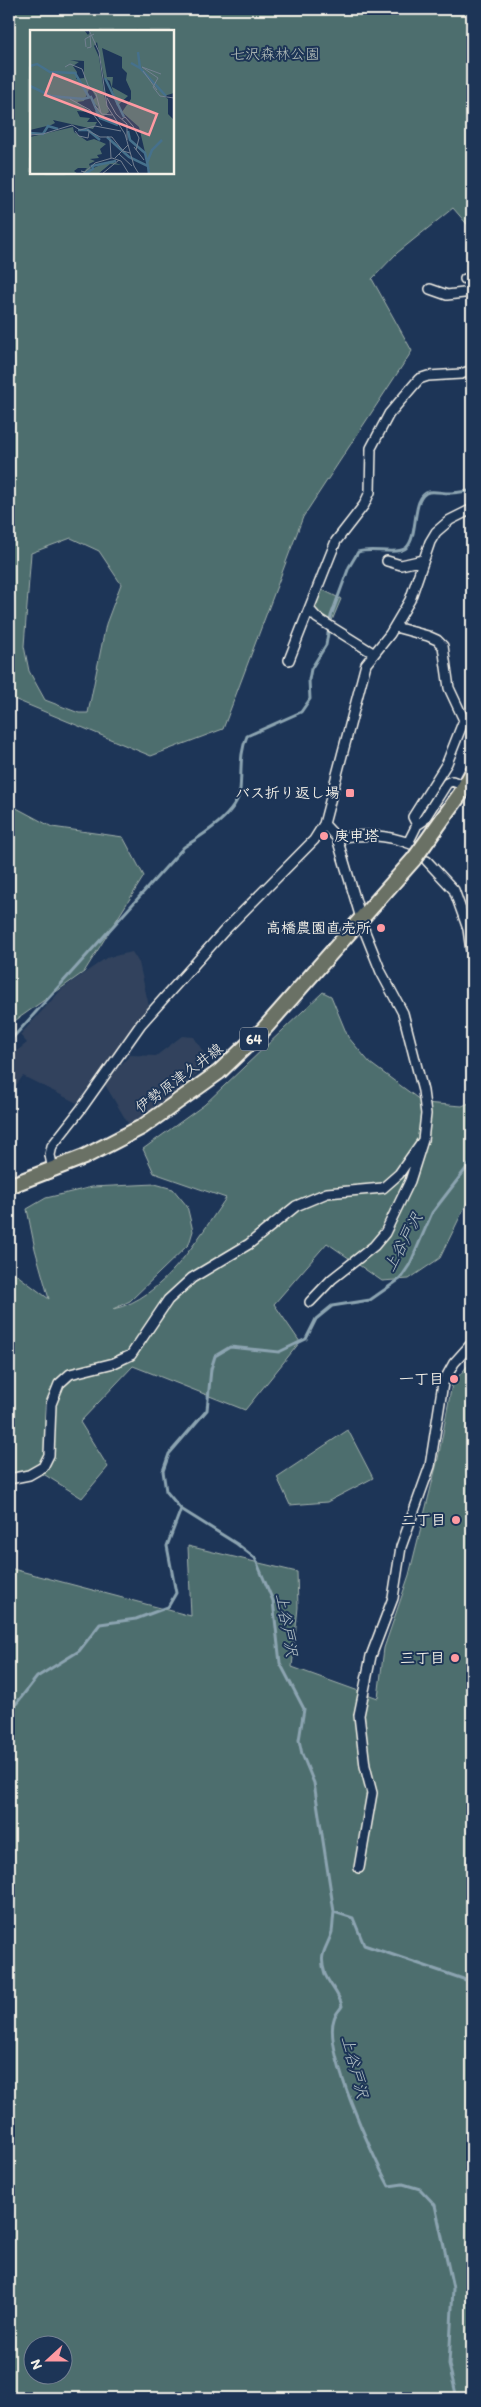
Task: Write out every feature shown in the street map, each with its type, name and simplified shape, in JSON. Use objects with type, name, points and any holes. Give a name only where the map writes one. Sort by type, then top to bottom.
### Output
[{"type":"main road","name":"64","points":[[421,860],[467,782]]},
{"type":"main road","name":"伊勢原津久井線","points":[[9,1186],[84,1157],[142,1127],[219,1072],[264,1030],[362,919],[421,860]]},
{"type":"street","points":[[430,289],[447,295],[472,292]]},
{"type":"street","points":[[289,660],[336,541],[364,505],[370,492],[371,448],[389,414],[419,380],[428,376],[461,374],[472,370]]},
{"type":"street","points":[[53,1170],[50,1156],[52,1146],[81,1109],[141,1024],[224,930],[314,840],[324,824],[330,807],[363,672],[373,653],[395,627],[410,600],[423,560],[436,532],[450,520],[472,509]]},
{"type":"street","points":[[387,562],[401,565],[423,560]]},
{"type":"street","points":[[309,608],[317,618],[373,653]]},
{"type":"street","points":[[395,627],[428,636],[437,640],[443,646],[449,688],[464,720],[447,763],[413,818],[417,825]]},
{"type":"street","points":[[337,838],[378,835],[409,843],[417,825],[423,820],[447,783],[452,781],[467,782]]},
{"type":"street","points":[[310,1302],[332,1278],[374,1246],[385,1233],[410,1181],[423,1140],[426,1114],[423,1091],[398,1001],[380,972],[365,932],[346,874],[337,838],[324,824]]},
{"type":"street","points":[[421,860],[454,890],[468,929],[471,952],[461,954]]},
{"type":"street","points":[[9,1480],[29,1475],[43,1467],[49,1455],[52,1404],[59,1384],[70,1374],[114,1363],[131,1355],[168,1300],[192,1278],[249,1244],[296,1206],[327,1193],[382,1188],[399,1174],[423,1140]]},
{"type":"street","points":[[359,1868],[372,1793],[365,1766],[360,1715],[371,1656],[392,1598],[401,1547],[430,1466],[443,1383],[454,1363],[472,1343]]},
{"type":"shaded area","points":[[132,952],[139,963],[149,1006],[77,1103],[23,1076],[9,1095],[9,1057],[27,1043],[20,1035],[62,989],[106,958]]},
{"type":"shaded area","points":[[182,1036],[194,1037],[210,1063],[156,1109],[129,1125],[104,1083],[130,1055],[156,1056]]},
{"type":"green space","name":"七沢森林公園","points":[[9,9],[472,9],[472,230],[453,208],[397,253],[372,279],[412,351],[303,517],[223,729],[151,756],[9,697]],"holes":[[[71,538],[99,551],[121,584],[106,624],[88,713],[79,713],[45,700],[29,671],[24,646],[31,553]]]},
{"type":"green space","points":[[321,589],[341,599],[331,623],[314,611],[313,606]]},
{"type":"green space","points":[[9,804],[52,827],[123,837],[144,876],[84,972],[9,1025]]},
{"type":"green space","points":[[323,992],[331,996],[348,1037],[370,1063],[424,1103],[462,1106],[472,1102],[472,1192],[440,1258],[409,1279],[382,1281],[327,1243],[274,1304],[300,1342],[245,1410],[133,1366],[80,1422],[108,1467],[82,1498],[45,1475],[26,1471],[9,1482],[9,1269],[49,1299],[35,1249],[27,1209],[46,1198],[92,1187],[155,1184],[173,1189],[187,1206],[193,1231],[189,1244],[130,1301],[113,1309],[131,1303],[148,1293],[178,1265],[226,1198],[154,1173],[143,1149],[204,1105]]},
{"type":"green space","points":[[469,1364],[472,1365],[472,2398],[9,2398],[9,1568],[191,1616],[188,1546],[297,1572],[298,1607],[292,1667],[378,1698],[384,1648],[409,1575],[438,1459],[452,1384]]},
{"type":"green space","points":[[348,1430],[373,1478],[327,1502],[290,1505],[277,1477]]},
{"type":"waterway","points":[[9,1042],[184,847],[218,823],[233,807],[238,799],[240,790],[242,756],[247,736],[301,712],[310,699],[309,680],[311,669],[326,645],[331,616],[349,567],[358,552],[370,550],[398,551],[407,547],[411,541],[417,508],[423,495],[429,492],[472,491]]},
{"type":"waterway","name":"上谷戸沢","points":[[457,2398],[449,2365],[453,2288],[435,2205],[420,2189],[403,2184],[389,2186],[351,2103],[336,2054],[333,2034],[334,2019],[342,2006],[339,1997],[325,1974],[322,1961],[332,1932],[334,1912],[314,1783],[302,1754],[299,1740],[304,1709],[280,1663],[273,1601],[255,1558],[237,1544],[181,1509],[166,1491],[163,1471],[169,1454],[207,1410],[211,1369],[215,1356],[230,1347],[279,1352],[306,1339],[316,1319],[332,1306],[370,1300],[400,1279],[410,1264],[432,1213],[472,1161]]},
{"type":"waterway","points":[[9,1713],[37,1677],[79,1651],[100,1624],[136,1619],[168,1607],[176,1593],[167,1546],[181,1509]]},
{"type":"waterway","points":[[334,1912],[353,1918],[364,1945],[472,1982]]},
{"type":"place","name":"バス折り返し場","points":[[350,793]]},
{"type":"place","name":"庚申塔","points":[[324,836]]},
{"type":"place","name":"高橋農園直売所","points":[[381,928]]},
{"type":"place","name":"一丁目","points":[[454,1379]]},
{"type":"place","name":"二丁目","points":[[456,1520]]},
{"type":"place","name":"三丁目","points":[[455,1658]]}]
